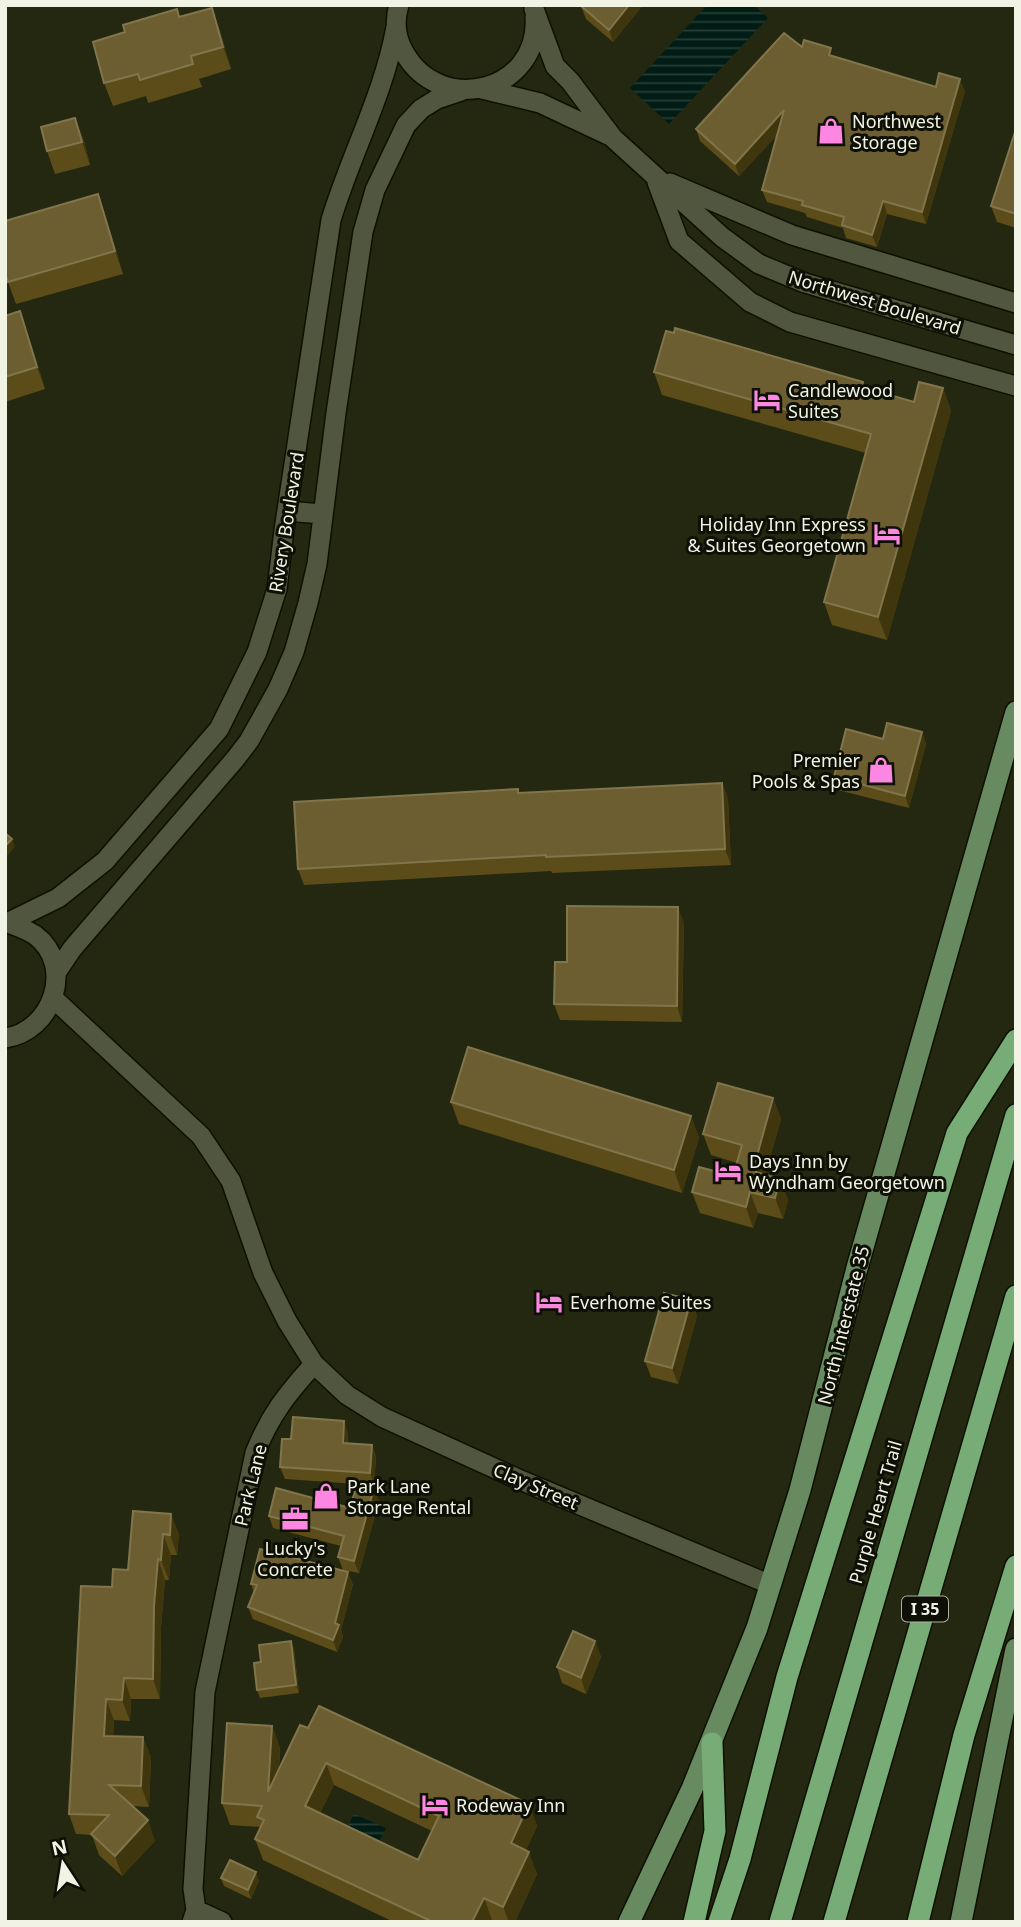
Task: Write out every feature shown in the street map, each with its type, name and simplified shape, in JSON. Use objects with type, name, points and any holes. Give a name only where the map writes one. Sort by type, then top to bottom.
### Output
[{"type":"highway","points":[[719,1922],[740,1859],[786,1677],[957,1133],[1016,1040]]},
{"type":"highway","name":"Purple Heart Trail","points":[[780,1922],[1016,1115]]},
{"type":"highway","name":"I 35","points":[[834,1922],[1016,1296]]},
{"type":"highway","points":[[918,1922],[964,1735],[1016,1566]]},
{"type":"highway","points":[[694,1922],[715,1831],[712,1743]]},
{"type":"main road","name":"North Interstate 35","points":[[629,1922],[712,1743],[752,1643],[771,1585],[818,1425],[857,1268],[1016,712]]},
{"type":"main road","points":[[961,1922],[1016,1649]]},
{"type":"street","points":[[396,13],[400,46],[410,63],[424,77],[442,87],[461,91],[482,89],[502,80],[519,66],[530,47],[535,25],[534,7]]},
{"type":"street","name":"Northwest Boulevard","points":[[534,7],[555,66],[570,81],[612,138],[722,237],[760,264],[805,284],[1016,345]]},
{"type":"street","name":"Rivery Boulevard","points":[[6,923],[58,898],[104,862],[219,729],[257,652],[278,589],[287,511],[331,220],[342,183],[384,77],[396,13]]},
{"type":"street","name":"Northwest Boulevard","points":[[482,89],[540,103],[612,138]]},
{"type":"street","name":"Rivery Boulevard","points":[[56,972],[72,949],[249,741],[278,689],[294,652],[317,564],[363,232],[375,190],[393,147],[406,125],[421,109],[437,99],[461,91]]},
{"type":"street","points":[[656,177],[792,235],[1016,303]]},
{"type":"street","points":[[656,177],[679,240],[750,302],[790,322],[1016,386]]},
{"type":"street","points":[[320,290],[354,294]]},
{"type":"street","points":[[287,511],[322,514]]},
{"type":"street","points":[[219,729],[249,741]]},
{"type":"street","points":[[5,1038],[25,1032],[38,1023],[53,998],[56,972],[51,956],[34,934],[6,923]]},
{"type":"street","points":[[53,998],[201,1136],[230,1181],[263,1273],[287,1321],[314,1364]]},
{"type":"street","name":"Clay Street","points":[[314,1364],[347,1395],[382,1417],[518,1479],[771,1585]]},
{"type":"street","name":"Park Lane","points":[[222,1922],[194,1916],[193,1889],[205,1692],[255,1453],[267,1424],[287,1395],[314,1364]]},
{"type":"shaded area","points":[[707,5],[754,5],[768,18],[669,124],[630,88]]},
{"type":"shaded area","points":[[354,1814],[386,1828],[379,1842],[347,1828]]},
{"type":"building","points":[[582,5],[629,5],[609,30]]},
{"type":"building","points":[[212,8],[223,47],[191,56],[193,64],[140,80],[138,74],[104,83],[93,42],[125,32],[123,25],[177,9],[179,17]]},
{"type":"building","points":[[784,33],[802,47],[804,40],[831,48],[829,55],[936,87],[939,73],[960,79],[922,212],[883,201],[872,235],[842,225],[844,217],[802,205],[803,201],[762,190],[784,110],[735,164],[696,129]]},
{"type":"building","points":[[75,118],[82,142],[47,151],[41,127]]},
{"type":"building","points":[[1016,129],[1016,214],[991,206]]},
{"type":"building","points":[[98,194],[115,251],[8,282],[5,273],[5,221]]},
{"type":"building","points":[[20,311],[37,367],[5,377],[5,316]]},
{"type":"building","points":[[675,328],[863,382],[862,387],[914,402],[919,382],[943,388],[878,617],[824,602],[871,434],[654,372],[666,331],[674,333]]},
{"type":"building","name":"Premier Pools & Spas","points":[[887,723],[922,732],[905,796],[834,777],[846,729],[883,739]]},
{"type":"building","points":[[722,783],[725,849],[546,855],[298,869],[294,802],[518,789],[518,793]]},
{"type":"building","points":[[5,833],[12,839],[5,846]]},
{"type":"building","points":[[567,906],[678,907],[677,1006],[554,1004],[555,962],[567,962]]},
{"type":"building","points":[[468,1047],[691,1116],[674,1170],[451,1102]]},
{"type":"building","points":[[718,1083],[773,1098],[755,1163],[758,1164],[756,1172],[780,1179],[775,1198],[750,1192],[746,1207],[692,1192],[699,1167],[733,1176],[742,1145],[703,1134]]},
{"type":"building","points":[[664,1293],[691,1300],[672,1368],[645,1361]]},
{"type":"building","points":[[293,1417],[344,1421],[343,1443],[372,1445],[370,1473],[280,1467],[282,1439],[291,1439]]},
{"type":"building","points":[[357,1483],[374,1488],[354,1561],[338,1557],[344,1536],[269,1516],[276,1488],[350,1508]]},
{"type":"building","points":[[133,1511],[171,1514],[170,1535],[163,1534],[161,1560],[158,1559],[153,1679],[124,1678],[122,1700],[106,1699],[104,1736],[143,1737],[141,1786],[109,1785],[148,1820],[115,1856],[91,1834],[109,1815],[69,1814],[81,1586],[112,1587],[113,1569],[128,1570]]},
{"type":"building","points":[[260,1549],[348,1572],[335,1623],[339,1625],[333,1640],[248,1607],[257,1585],[251,1584]]},
{"type":"building","points":[[573,1631],[595,1641],[581,1678],[557,1667]]},
{"type":"building","points":[[291,1641],[296,1685],[257,1690],[254,1663],[261,1662],[259,1645]]},
{"type":"building","name":"Rodeway Inn","points":[[319,1706],[529,1804],[511,1843],[529,1852],[503,1907],[484,1898],[472,1922],[433,1922],[255,1839],[264,1820],[257,1817],[262,1806],[222,1803],[227,1723],[272,1726],[268,1792],[300,1725],[308,1728]],"holes":[[[326,1763],[439,1816],[418,1860],[305,1806]]]},
{"type":"building","points":[[230,1860],[256,1872],[248,1890],[221,1878]]},
{"type":"place","name":"Northwest Storage","points":[[831,131]]},
{"type":"place","name":"Candlewood Suites","points":[[767,400]]},
{"type":"place","name":"Holiday Inn Express & Suites Georgetown","points":[[887,534]]},
{"type":"place","name":"Premier Pools & Spas","points":[[881,770]]},
{"type":"place","name":"Days Inn by Wyndham Georgetown","points":[[728,1171]]},
{"type":"place","name":"Everhome Suites","points":[[549,1302]]},
{"type":"place","name":"Park Lane Storage Rental","points":[[326,1496]]},
{"type":"place","name":"Lucky's Concrete","points":[[295,1519]]},
{"type":"place","name":"Rodeway Inn","points":[[435,1805]]}]
